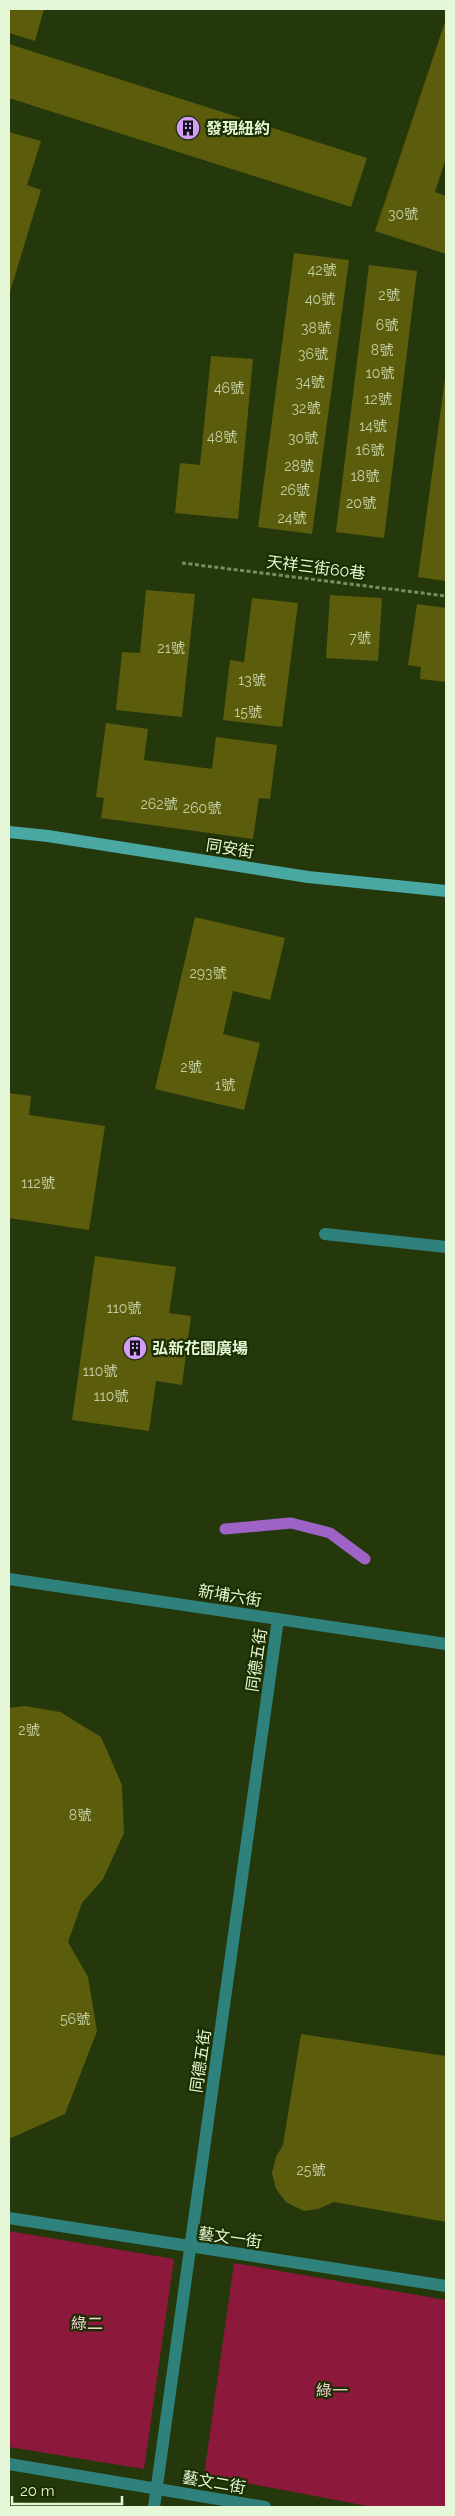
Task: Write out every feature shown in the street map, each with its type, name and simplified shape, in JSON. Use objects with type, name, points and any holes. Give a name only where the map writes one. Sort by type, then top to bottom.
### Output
[{"type":"street","name":"同安街","points":[[9,832],[58,837],[308,877],[446,891]]},
{"type":"street","points":[[325,1234],[446,1247]]},
{"type":"street","name":"新埔六街","points":[[9,1579],[446,1644]]},
{"type":"street","name":"同德五街","points":[[154,2507],[278,1619]]},
{"type":"street","name":"藝文一街","points":[[9,2218],[446,2286]]},
{"type":"street","name":"藝文二街","points":[[9,2464],[265,2507]]},
{"type":"path","name":"天祥三街60巷","points":[[182,563],[446,596]]},
{"type":"green space","name":"綠二","points":[[9,2231],[174,2259],[144,2469],[9,2447]]},
{"type":"green space","name":"綠一","points":[[234,2263],[446,2300],[446,2507],[373,2507],[204,2475]]},
{"type":"building","points":[[9,9],[44,9],[35,41],[9,33]]},
{"type":"building","points":[[446,19],[446,158],[435,192],[446,196],[446,254],[375,231]]},
{"type":"building","name":"發現紐約","points":[[9,44],[367,158],[351,207],[9,98]]},
{"type":"building","points":[[9,132],[41,141],[27,185],[41,190],[9,295]]},
{"type":"building","points":[[294,253],[349,260],[312,534],[258,527]]},
{"type":"building","points":[[369,265],[417,271],[384,538],[336,532]]},
{"type":"building","points":[[211,356],[253,359],[238,519],[175,513],[180,463],[200,465]]},
{"type":"building","points":[[446,379],[446,581],[418,577]]},
{"type":"building","points":[[146,590],[195,594],[182,717],[116,710],[122,652],[140,653]]},
{"type":"building","points":[[330,595],[382,598],[378,661],[326,658]]},
{"type":"building","points":[[252,598],[298,603],[282,727],[223,720],[230,660],[244,662]]},
{"type":"building","points":[[417,604],[446,608],[446,682],[420,679],[421,667],[408,665]]},
{"type":"building","points":[[106,723],[148,729],[144,760],[212,769],[216,737],[277,745],[270,799],[259,798],[253,839],[101,818],[104,798],[96,797]]},
{"type":"building","points":[[195,917],[285,938],[270,1000],[233,991],[223,1034],[260,1043],[244,1110],[155,1089]]},
{"type":"building","points":[[9,1093],[31,1096],[29,1115],[105,1126],[89,1230],[9,1218]]},
{"type":"building","name":"弘新花園廣場","points":[[95,1256],[176,1267],[169,1313],[191,1316],[182,1385],[156,1381],[149,1431],[72,1420]]},
{"type":"building","points":[[25,1706],[60,1712],[101,1737],[122,1785],[124,1833],[103,1879],[82,1903],[68,1942],[88,1977],[97,2031],[65,2114],[11,2138],[9,2137],[9,1708]]},
{"type":"building","points":[[301,2034],[446,2056],[446,2222],[334,2202],[318,2209],[304,2211],[286,2202],[276,2189],[272,2173],[276,2157],[283,2145]]},
{"type":"waterway","points":[[225,1529],[291,1523],[330,1533],[365,1559]]},
{"type":"place","name":"發現紐約","points":[[188,128]]},
{"type":"place","name":"弘新花園廣場","points":[[135,1348]]}]
